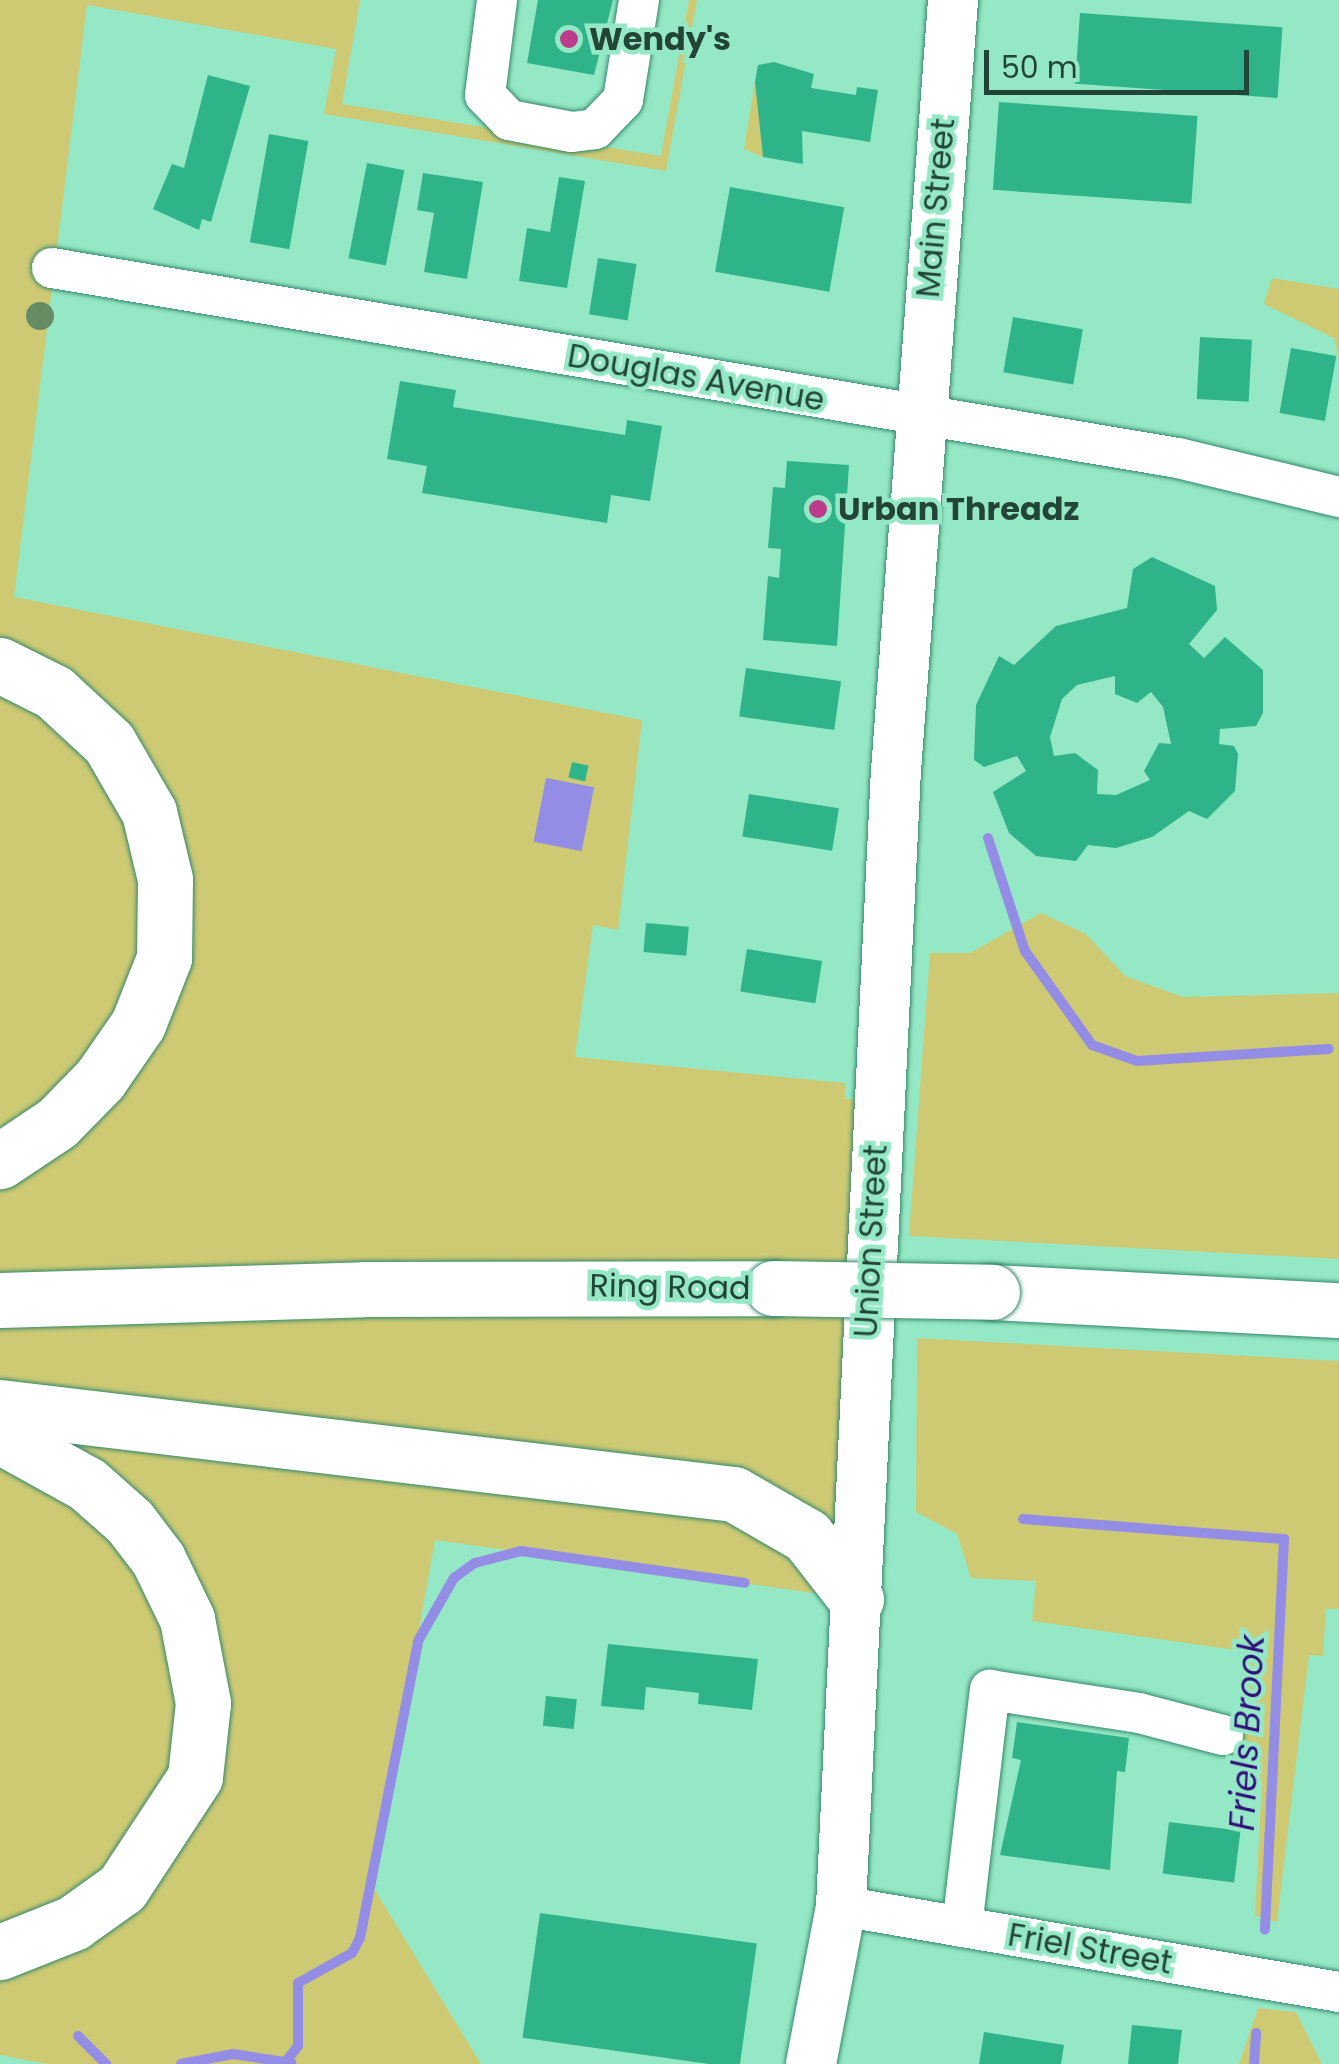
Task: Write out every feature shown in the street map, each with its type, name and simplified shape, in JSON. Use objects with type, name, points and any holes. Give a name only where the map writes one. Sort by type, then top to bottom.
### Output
[{"type":"highway","points":[[0,665],[54,692],[110,743],[149,812],[165,878],[164,958],[138,1024],[100,1080],[58,1122],[0,1160]]},
{"type":"highway","name":"Ring Road","points":[[0,1300],[365,1288],[774,1288],[992,1292],[1339,1310]]},
{"type":"highway","points":[[0,1407],[734,1494],[807,1536],[856,1598]]},
{"type":"highway","points":[[0,1436],[87,1484],[129,1522],[188,1618],[203,1703],[195,1777],[122,1888],[73,1923],[0,1952]]},
{"type":"main road","name":"Main Street","points":[[920,416],[953,0]]},
{"type":"main road","name":"Union Street","points":[[812,2064],[842,1906],[880,1042],[920,416]]},
{"type":"street","points":[[497,0],[485,95],[509,120],[572,132],[595,129],[624,100],[639,0]]},
{"type":"street","points":[[515,0],[504,63],[510,94],[529,106],[570,113],[598,102],[605,90],[620,0]]},
{"type":"street","name":"Douglas Avenue","points":[[52,268],[1178,458],[1339,497]]},
{"type":"street","points":[[962,1927],[990,1690],[1139,1712],[1223,1735]]},
{"type":"street","name":"Friel Street","points":[[842,1906],[1339,1992]]},
{"type":"shaded area","points":[[0,0],[360,0],[342,104],[661,156],[689,0],[697,0],[666,171],[324,114],[336,49],[87,5],[14,597],[642,720],[618,930],[593,925],[575,1057],[845,1083],[845,1099],[877,1100],[856,1599],[435,1540],[373,1887],[481,2064],[47,2064],[0,2055]]},
{"type":"shaded area","points":[[755,82],[766,138],[763,157],[744,149]]},
{"type":"shaded area","points":[[1272,278],[1339,289],[1339,360],[1334,338],[1264,304]]},
{"type":"shaded area","points":[[546,778],[594,787],[582,851],[534,842]]},
{"type":"shaded area","points":[[1041,913],[1086,934],[1125,976],[1183,997],[1339,993],[1339,1259],[909,1236],[930,953],[970,953]]},
{"type":"shaded area","points":[[917,1338],[1339,1361],[1339,1609],[1326,1609],[1323,1656],[1309,1655],[1277,1922],[1255,1916],[1262,1780],[1236,1776],[1242,1651],[1032,1621],[1036,1581],[971,1578],[957,1534],[916,1512]]},
{"type":"shaded area","points":[[1258,2008],[1296,2012],[1322,2064],[1239,2064]]},
{"type":"building","name":"Wendy's","points":[[538,0],[613,0],[594,75],[527,63]]},
{"type":"building","points":[[1080,13],[1283,27],[1278,98],[1075,84]]},
{"type":"building","points":[[774,62],[814,74],[811,88],[856,95],[857,87],[878,90],[870,142],[802,131],[803,164],[763,157],[755,82],[758,65]]},
{"type":"building","points":[[208,75],[250,86],[211,222],[202,219],[199,230],[153,209],[172,164],[184,168]]},
{"type":"building","points":[[999,102],[1198,116],[1191,204],[993,190]]},
{"type":"building","points":[[269,134],[308,141],[289,249],[250,242]]},
{"type":"building","points":[[367,163],[404,170],[386,265],[348,258]]},
{"type":"building","points":[[423,173],[483,182],[467,279],[424,272],[434,213],[417,210]]},
{"type":"building","points":[[559,177],[585,181],[567,288],[519,281],[527,228],[550,232]]},
{"type":"building","points":[[730,187],[844,207],[829,292],[715,272]]},
{"type":"building","points":[[598,258],[637,264],[628,320],[589,314]]},
{"type":"building","points":[[1013,317],[1083,329],[1073,384],[1003,372]]},
{"type":"building","points":[[1200,337],[1252,340],[1249,402],[1197,399]]},
{"type":"building","points":[[1291,348],[1336,356],[1325,421],[1280,413]]},
{"type":"building","points":[[400,381],[456,390],[453,407],[625,435],[627,420],[662,426],[650,501],[611,495],[607,523],[422,493],[427,466],[387,459]]},
{"type":"building","points":[[787,461],[849,465],[837,646],[763,640],[768,576],[779,578],[781,549],[768,548],[773,487],[785,488]]},
{"type":"building","points":[[1152,557],[1215,586],[1217,610],[1189,644],[1204,658],[1225,637],[1263,670],[1263,713],[1256,726],[1220,729],[1219,744],[1234,746],[1238,754],[1235,791],[1207,819],[1189,811],[1152,837],[1116,848],[1088,845],[1076,861],[1036,856],[1009,833],[993,792],[1026,771],[1017,756],[984,767],[974,760],[976,705],[999,656],[1014,665],[1056,626],[1127,608],[1133,569]],"holes":[[[1115,676],[1115,694],[1137,703],[1151,692],[1163,707],[1171,744],[1159,743],[1144,771],[1150,780],[1116,795],[1097,794],[1098,770],[1075,753],[1054,756],[1050,737],[1062,699],[1077,685]]]},
{"type":"building","points":[[746,668],[841,681],[834,730],[739,717]]},
{"type":"building","points":[[572,762],[589,766],[585,781],[568,778]]},
{"type":"building","points":[[749,794],[839,808],[832,851],[742,836]]},
{"type":"building","points":[[646,923],[689,927],[686,956],[643,952]]},
{"type":"building","points":[[747,949],[822,961],[815,1003],[740,991]]},
{"type":"building","points":[[608,1644],[758,1659],[752,1710],[698,1704],[699,1693],[646,1687],[644,1710],[601,1706]]},
{"type":"building","points":[[546,1696],[577,1699],[574,1729],[543,1726]]},
{"type":"building","points":[[1017,1722],[1129,1738],[1125,1772],[1117,1771],[1110,1870],[1000,1855],[1021,1760],[1012,1758]]},
{"type":"building","points":[[1169,1822],[1240,1831],[1234,1882],[1163,1874]]},
{"type":"building","points":[[540,1913],[757,1943],[740,2064],[709,2064],[522,2038]]},
{"type":"building","points":[[1132,2025],[1182,2030],[1178,2064],[1128,2064]]},
{"type":"building","points":[[984,2032],[1064,2045],[1061,2064],[979,2064]]},
{"type":"waterway","points":[[988,838],[1025,951],[1092,1045],[1137,1061],[1329,1049]]},
{"type":"waterway","name":"Friels Brook","points":[[1023,1519],[1284,1539],[1265,1930]]},
{"type":"waterway","points":[[287,2060],[298,2046],[298,1983],[352,1953],[360,1938],[418,1641],[454,1578],[475,1563],[521,1551],[745,1583]]},
{"type":"waterway","name":"Friels Brook","points":[[1254,2064],[1256,2033]]},
{"type":"waterway","name":"Friels Brook","points":[[78,2036],[106,2064]]},
{"type":"waterway","name":"Friels Brook","points":[[181,2064],[233,2054],[291,2063]]},
{"type":"place","name":"Wendy's","points":[[569,39]]},
{"type":"place","name":"Urban Threadz","points":[[818,509]]}]
